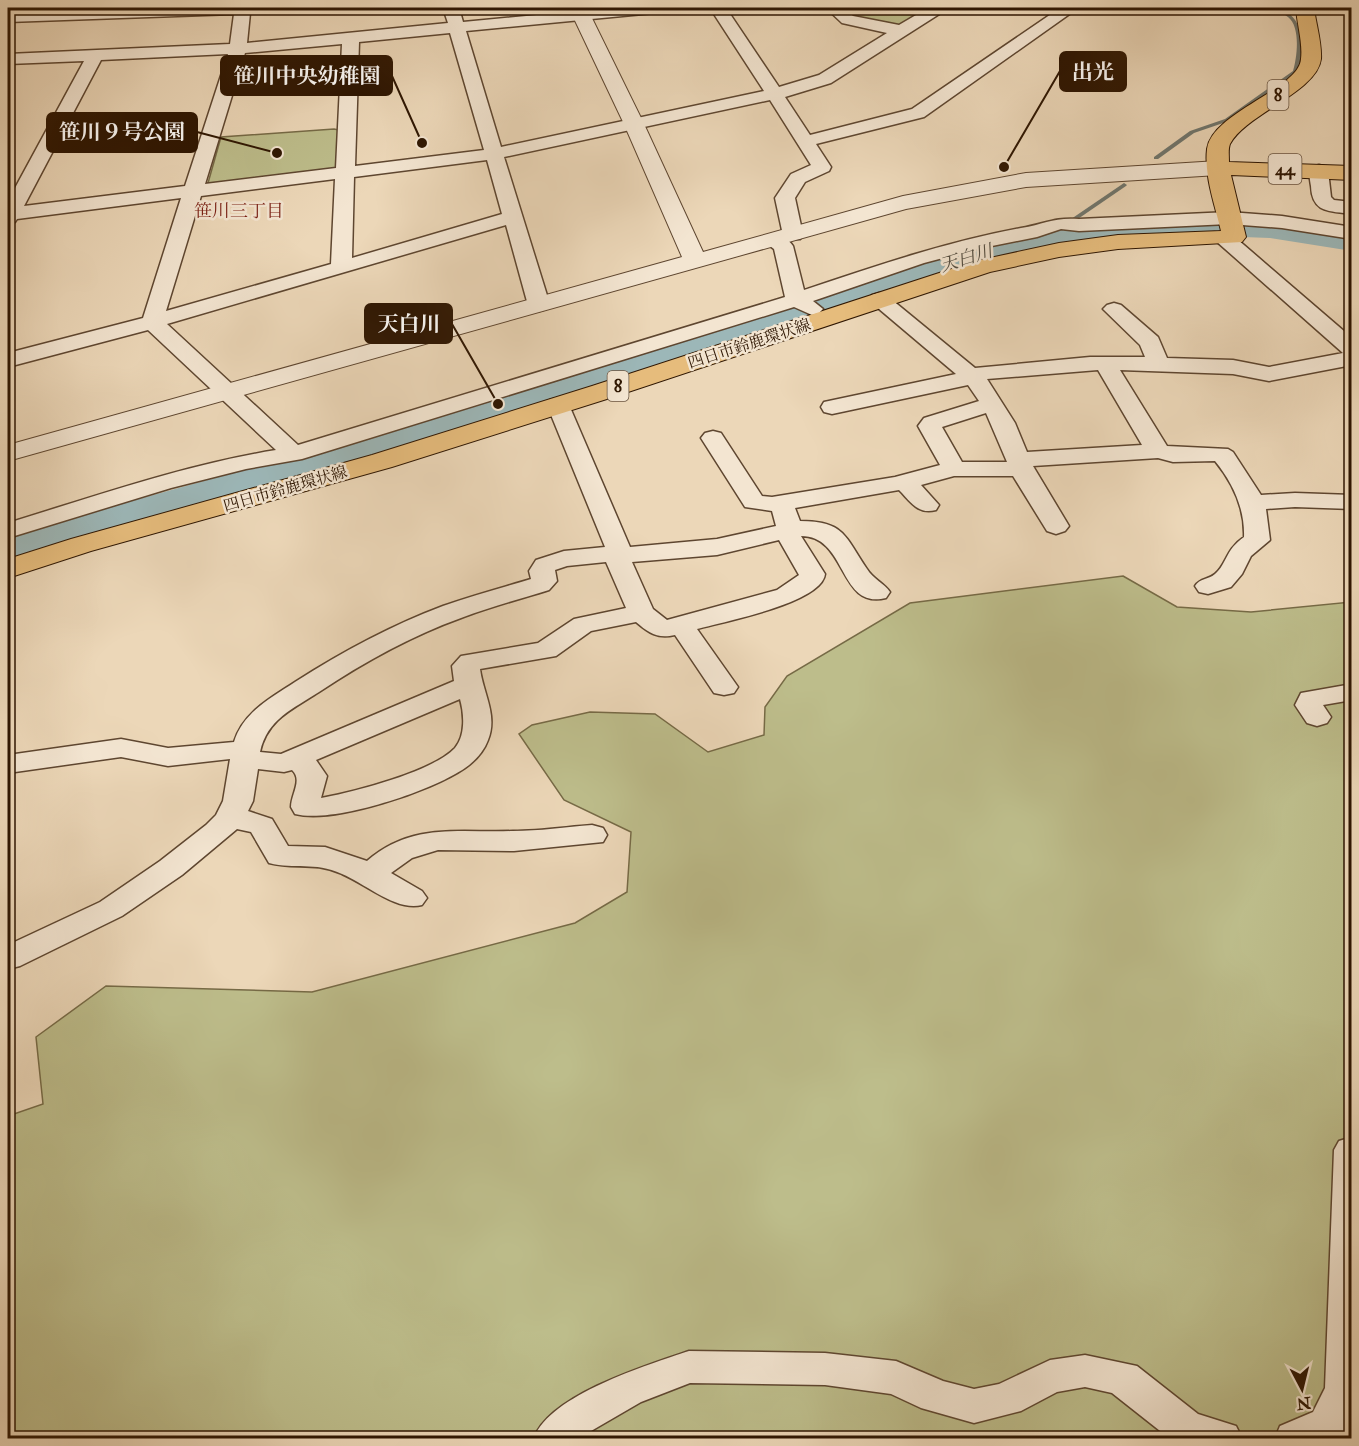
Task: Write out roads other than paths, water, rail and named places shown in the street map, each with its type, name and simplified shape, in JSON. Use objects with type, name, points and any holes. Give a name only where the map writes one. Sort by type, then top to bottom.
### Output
[{"type":"main road","name":"8","points":[[1229,228],[1218,168],[1218,146],[1231,127],[1280,94],[1307,71],[1311,59],[1305,8]]},
{"type":"main road","name":"44","points":[[1218,168],[1352,173]]},
{"type":"main road","name":"四日市鈴鹿環状線","points":[[8,569],[101,539],[382,461],[744,346],[952,275],[1048,252],[1229,228]]},
{"type":"street","points":[[152,322],[238,49],[243,8]]},
{"type":"street","points":[[8,17],[264,8]]},
{"type":"street","points":[[451,8],[539,305]]},
{"type":"street","points":[[8,58],[238,49],[457,28],[580,11],[652,8]]},
{"type":"street","points":[[718,8],[822,167],[798,178],[785,198],[782,238],[796,300],[827,317]]},
{"type":"street","points":[[834,8],[848,20],[902,31]]},
{"type":"street","points":[[8,215],[494,154],[775,94],[825,79],[938,8]]},
{"type":"street","points":[[807,141],[918,113],[1070,8]]},
{"type":"street","points":[[580,11],[634,124],[695,261]]},
{"type":"street","points":[[341,267],[351,38]]},
{"type":"street","points":[[8,215],[95,55]]},
{"type":"street","points":[[8,453],[903,203],[1026,180],[1218,168]]},
{"type":"street","points":[[1319,171],[1321,198],[1328,205],[1352,208]]},
{"type":"street","points":[[8,360],[152,322],[513,217]]},
{"type":"street","points":[[8,531],[162,483],[245,462],[294,454],[796,300],[917,259],[975,243],[1069,224],[1229,228],[1282,222],[1352,233]]},
{"type":"street","points":[[1229,228],[1273,241]]},
{"type":"street","points":[[1229,228],[1352,350]]},
{"type":"street","points":[[879,299],[973,377],[1003,423],[1020,464],[1056,526]]},
{"type":"street","points":[[1114,309],[1150,342],[1159,364]]},
{"type":"street","points":[[152,322],[294,454]]},
{"type":"street","points":[[832,407],[973,377],[984,372],[1105,364],[1159,364],[1233,367],[1269,374],[1352,358]]},
{"type":"street","points":[[1105,364],[1158,451]]},
{"type":"street","points":[[954,469],[930,426],[932,423],[992,404]]},
{"type":"street","points":[[558,405],[621,554]]},
{"type":"street","points":[[713,438],[754,502],[782,504],[905,482],[954,469],[1158,451],[1173,455],[1220,454],[1225,457],[1254,503],[1258,528],[1257,540],[1242,551],[1226,580],[1221,584],[1208,586]]},
{"type":"street","points":[[905,482],[927,505]]},
{"type":"street","points":[[829,496],[853,530]]},
{"type":"street","points":[[1254,503],[1295,500],[1352,502]]},
{"type":"street","points":[[621,554],[616,556],[641,613],[661,629],[682,626],[786,596],[812,578],[812,574],[787,530],[782,504]]},
{"type":"street","points":[[8,958],[111,909],[171,868],[217,832],[229,819],[238,801],[251,733],[261,720],[349,660],[452,612],[540,584],[544,581],[543,567],[555,561],[717,547],[787,530],[818,527],[827,531],[839,542],[864,584],[877,592]]},
{"type":"street","points":[[296,758],[313,777],[305,796],[306,807],[316,808],[410,785],[464,756],[474,743],[478,720],[468,685],[466,666],[471,662],[546,650],[583,625],[641,613]]},
{"type":"street","points":[[682,626],[724,687]]},
{"type":"street","points":[[8,764],[121,748],[168,757],[246,754],[284,763],[468,685]]},
{"type":"street","points":[[1317,717],[1309,705],[1311,699],[1352,692]]},
{"type":"street","points":[[229,819],[258,823],[265,829],[271,848],[280,856],[323,857],[371,875],[411,898]]},
{"type":"street","points":[[371,875],[389,857],[426,842],[438,840],[514,842],[592,835]]},
{"type":"street","points":[[1294,1438],[1327,1424],[1345,1388],[1352,1150]]},
{"type":"street","points":[[554,1438],[569,1422],[627,1390],[689,1367],[825,1369],[896,1378],[935,1396],[974,1406],[1007,1399],[1050,1377],[1085,1371],[1123,1378],[1186,1428],[1221,1438]]},
{"type":"waterway","points":[[1156,158],[1192,132],[1227,120],[1295,72],[1299,52],[1297,27],[1290,16],[1273,8]]},
{"type":"waterway","points":[[1051,235],[1124,185]]},
{"type":"waterway","name":"天白川","points":[[8,551],[49,537],[312,463],[744,330],[974,254],[1051,235],[1188,225],[1270,228],[1352,241]]},
{"type":"place","name":"笹川中央幼稚園","points":[[422,143]]},
{"type":"place","name":"笹川９号公園","points":[[277,153]]},
{"type":"place","name":"出光","points":[[1004,167]]},
{"type":"place","name":"天白川","points":[[498,404]]},
{"type":"district","name":"笹川三丁目","points":[[239,211]]}]
